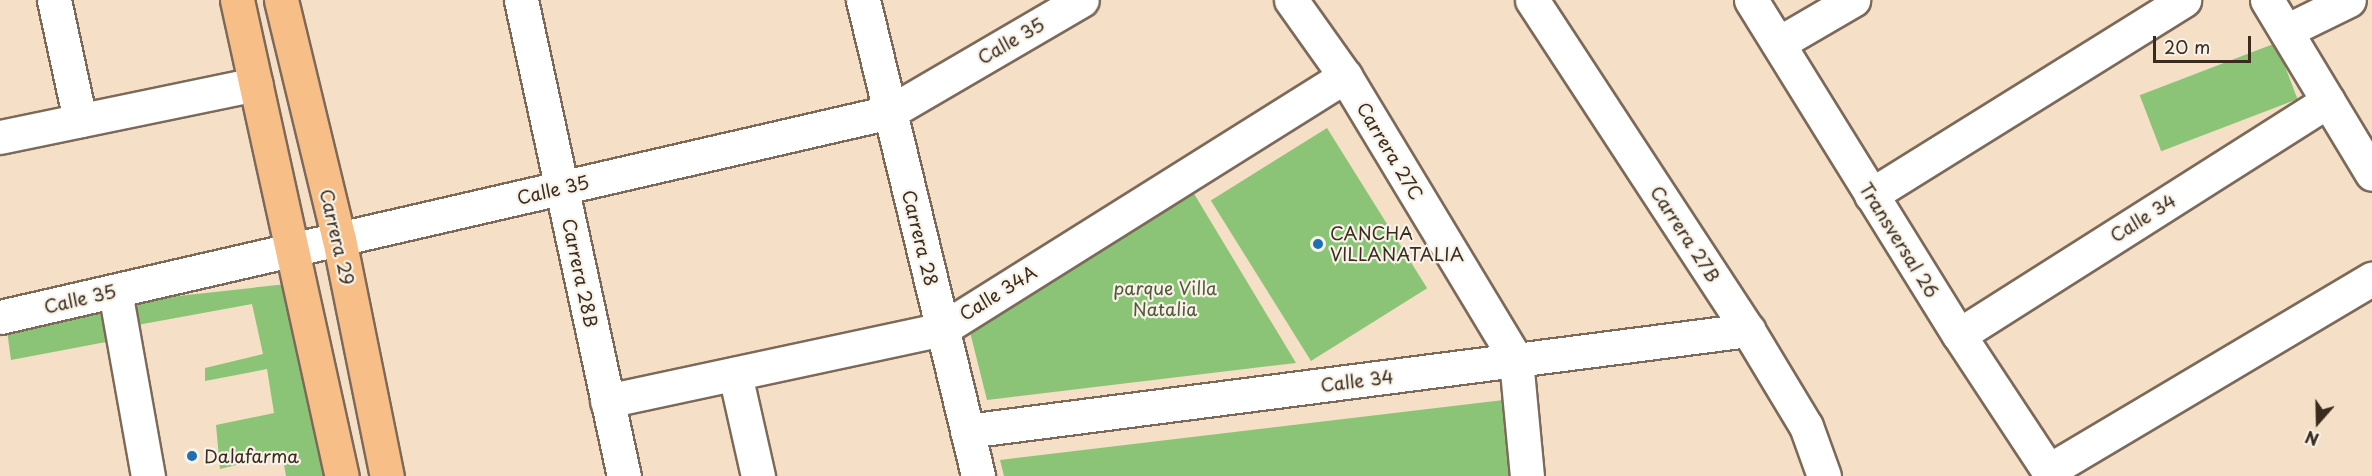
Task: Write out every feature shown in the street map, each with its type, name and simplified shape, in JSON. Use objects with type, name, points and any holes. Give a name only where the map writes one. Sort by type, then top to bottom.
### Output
[{"type":"main road","points":[[237,0],[342,476]]},
{"type":"main road","name":"Carrera 29","points":[[281,0],[339,239],[387,476]]},
{"type":"street","points":[[54,0],[80,120]]},
{"type":"street","name":"Carrera 28B","points":[[521,0],[624,476]]},
{"type":"street","name":"Carrera 28","points":[[863,0],[978,476]]},
{"type":"street","name":"Calle 35","points":[[0,317],[890,112],[1082,0]]},
{"type":"street","name":"Carrera 27C","points":[[1291,0],[1345,76],[1516,360],[1527,476]]},
{"type":"street","name":"Carrera 27B","points":[[1532,0],[1748,330],[1806,426],[1824,476]]},
{"type":"street","name":"Transversal 26","points":[[1751,0],[1959,335],[2050,473]]},
{"type":"street","points":[[1779,43],[1853,0]]},
{"type":"street","points":[[1871,195],[2184,0]]},
{"type":"street","points":[[2267,0],[2372,174]]},
{"type":"street","points":[[2286,31],[2349,0]]},
{"type":"street","name":"Calle 34A","points":[[607,401],[942,328],[1345,76]]},
{"type":"street","points":[[0,137],[256,84]]},
{"type":"street","name":"Calle 34","points":[[1959,335],[2328,100]]},
{"type":"street","points":[[2050,473],[2372,279]]},
{"type":"street","points":[[115,291],[148,476]]},
{"type":"street","name":"Calle 34","points":[[967,431],[1748,330]]},
{"type":"street","points":[[735,374],[758,476]]},
{"type":"green space","points":[[2276,43],[2298,99],[2161,151],[2140,95]]},
{"type":"green space","name":"CANCHA VILLANATALIA","points":[[1327,128],[1427,288],[1311,361],[1211,201]]},
{"type":"green space","name":"parque Villa Natalia","points":[[1190,187],[1296,363],[987,400],[970,332]]},
{"type":"green space","points":[[305,282],[339,476],[286,476],[282,454],[220,469],[216,425],[274,413],[267,369],[205,381],[205,368],[263,354],[252,304],[132,326],[132,301]]},
{"type":"green space","points":[[100,310],[106,342],[11,360],[6,323]]},
{"type":"green space","points":[[1512,399],[1524,476],[1004,476],[1000,460]]},
{"type":"place","name":"CANCHA VILLANATALIA","points":[[1318,244]]},
{"type":"place","name":"Dalafarma","points":[[192,456]]}]
